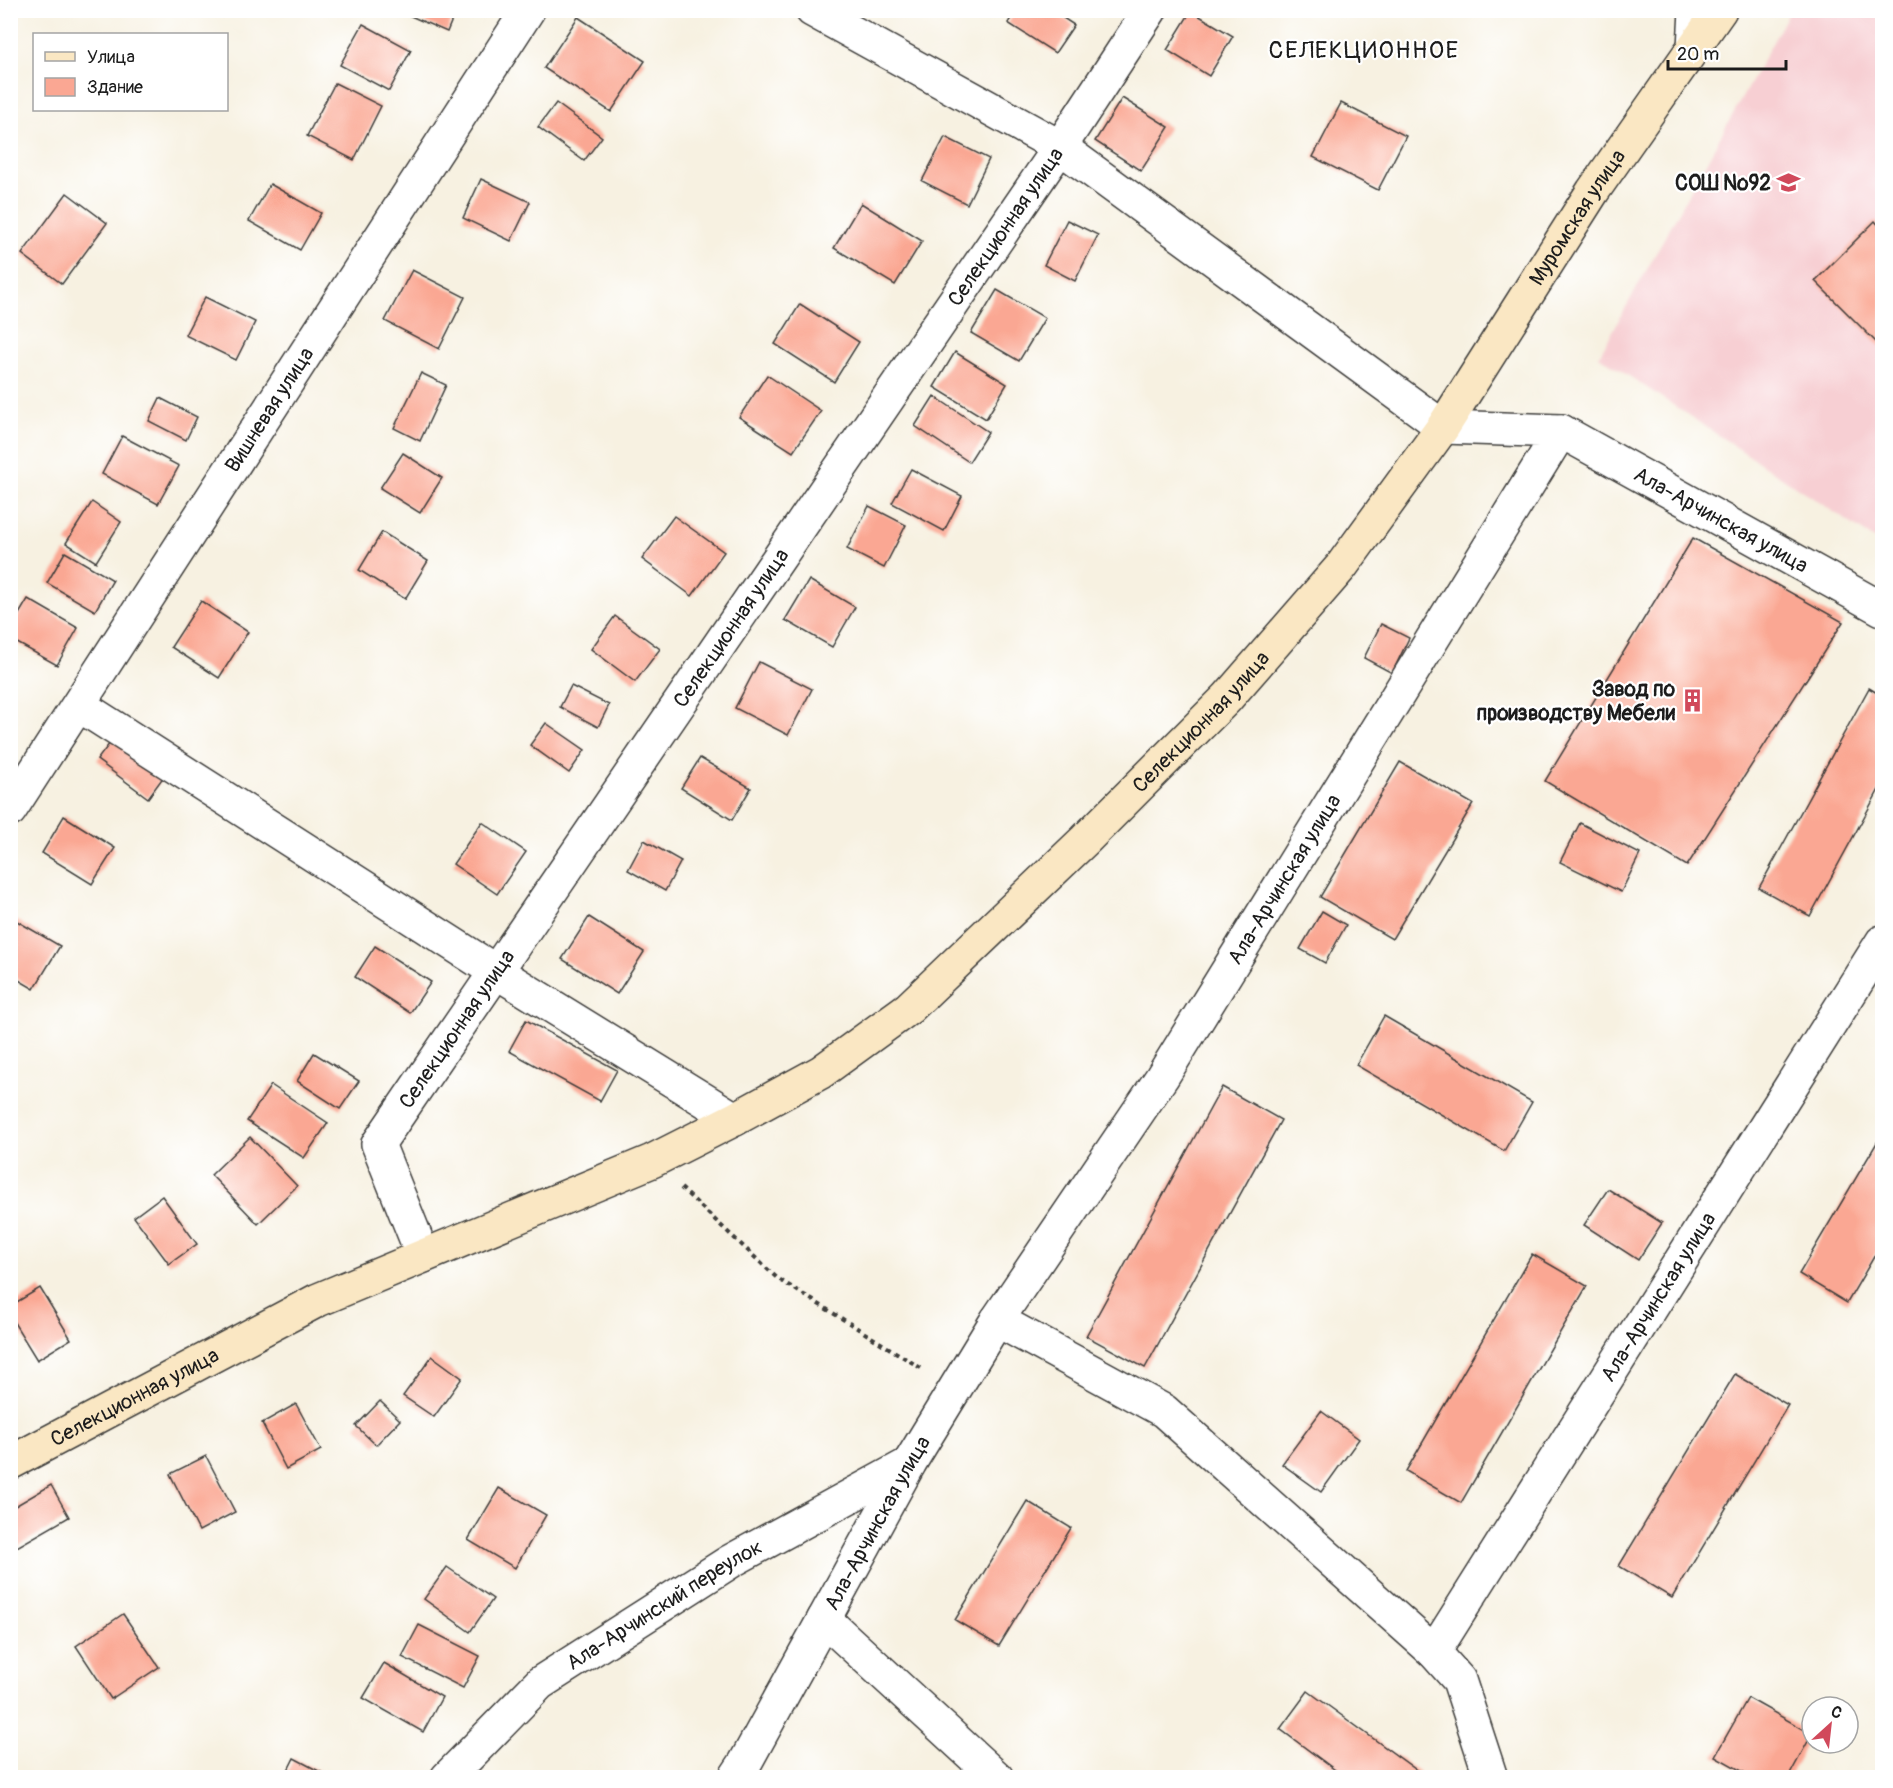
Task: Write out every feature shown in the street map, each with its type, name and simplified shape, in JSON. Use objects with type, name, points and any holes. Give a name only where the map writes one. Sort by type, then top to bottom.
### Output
[{"type":"street","name":"Вишневая улица","points":[[10,810],[528,10]]},
{"type":"street","points":[[812,10],[1060,147],[1443,427]]},
{"type":"street","name":"Селекционная улица","points":[[423,1256],[378,1144],[1060,147],[1150,10]]},
{"type":"street","points":[[1694,48],[1696,10]]},
{"type":"street","name":"Муромская улица","points":[[1443,427],[1593,190],[1720,10]]},
{"type":"street","name":"Селекционная улица","points":[[10,1463],[318,1300],[652,1161],[821,1072],[909,1008],[1085,840],[1227,699],[1341,567],[1443,427]]},
{"type":"street","name":"Ала-Арчинская улица","points":[[1443,427],[1561,431],[1882,609]]},
{"type":"street","name":"Ала-Арчинская улица","points":[[997,1778],[824,1619],[909,1464],[997,1320],[1162,1077],[1561,431]]},
{"type":"street","points":[[79,705],[495,970],[735,1119]]},
{"type":"street","name":"Ала-Арчинская улица","points":[[1434,1652],[1882,942]]},
{"type":"street","points":[[997,1320],[1164,1411],[1434,1652],[1459,1680],[1491,1778]]},
{"type":"street","name":"Ала-Арчинский переулок","points":[[447,1778],[540,1683],[732,1561],[909,1464]]},
{"type":"street","points":[[742,1773],[824,1619]]},
{"type":"path","points":[[652,1161],[777,1278],[955,1389]]},
{"type":"shaded area","name":"СОШ №92","points":[[1790,11],[1882,11],[1882,544],[1599,356]]},
{"type":"building","points":[[397,10],[456,10],[447,32]]},
{"type":"building","points":[[1016,10],[1051,10],[1074,25],[1055,53],[1008,23]]},
{"type":"building","points":[[1191,11],[1233,36],[1209,76],[1167,50]]},
{"type":"building","points":[[578,17],[645,61],[611,112],[544,68]]},
{"type":"building","points":[[363,24],[411,50],[389,91],[340,65]]},
{"type":"building","points":[[335,83],[381,106],[354,160],[307,136]]},
{"type":"building","points":[[1122,98],[1169,127],[1141,171],[1095,141]]},
{"type":"building","points":[[556,103],[602,137],[584,161],[538,127]]},
{"type":"building","points":[[1341,103],[1406,136],[1378,190],[1313,157]]},
{"type":"building","points":[[945,137],[989,159],[967,204],[922,181]]},
{"type":"building","points":[[481,179],[530,202],[511,241],[463,218]]},
{"type":"building","points":[[270,184],[321,213],[300,250],[249,221]]},
{"type":"building","points":[[67,193],[107,223],[62,284],[22,254]]},
{"type":"building","points":[[861,203],[922,241],[895,285],[834,248]]},
{"type":"building","points":[[1067,220],[1098,235],[1075,281],[1044,265]]},
{"type":"building","points":[[1875,221],[1882,229],[1882,348],[1815,281]]},
{"type":"building","points":[[412,270],[465,297],[439,349],[385,321]]},
{"type":"building","points":[[997,290],[1045,318],[1019,361],[971,333]]},
{"type":"building","points":[[205,297],[255,322],[236,360],[185,335]]},
{"type":"building","points":[[800,304],[859,342],[834,382],[775,344]]},
{"type":"building","points":[[955,352],[1007,384],[986,419],[934,387]]},
{"type":"building","points":[[421,373],[446,385],[420,441],[394,428]]},
{"type":"building","points":[[767,375],[821,411],[793,452],[739,417]]},
{"type":"building","points":[[934,396],[988,432],[969,462],[915,426]]},
{"type":"building","points":[[160,398],[197,417],[186,440],[149,421]]},
{"type":"building","points":[[122,436],[179,466],[158,504],[102,474]]},
{"type":"building","points":[[403,453],[442,478],[420,513],[380,488]]},
{"type":"building","points":[[911,469],[962,496],[944,531],[892,503]]},
{"type":"building","points":[[92,502],[121,522],[96,562],[66,543]]},
{"type":"building","points":[[869,506],[906,525],[884,568],[847,549]]},
{"type":"building","points":[[674,516],[724,552],[692,596],[642,559]]},
{"type":"building","points":[[382,532],[428,561],[405,599],[359,570]]},
{"type":"building","name":"Завод по производству Мебели","points":[[1693,538],[1843,622],[1687,866],[1545,781]]},
{"type":"building","points":[[65,552],[113,580],[95,611],[47,583]]},
{"type":"building","points":[[809,580],[855,607],[832,647],[785,620]]},
{"type":"building","points":[[28,599],[78,628],[57,665],[10,639],[10,629]]},
{"type":"building","points":[[201,601],[248,632],[219,678],[171,647]]},
{"type":"building","points":[[615,616],[660,649],[635,682],[591,649]]},
{"type":"building","points":[[1381,624],[1409,638],[1392,673],[1364,658]]},
{"type":"building","points":[[759,662],[812,689],[788,735],[735,708]]},
{"type":"building","points":[[571,686],[609,705],[598,727],[560,707]]},
{"type":"building","points":[[1869,688],[1882,696],[1882,784],[1810,916],[1759,888]]},
{"type":"building","points":[[546,723],[585,750],[569,773],[530,745]]},
{"type":"building","points":[[116,735],[167,772],[148,798],[97,760]]},
{"type":"building","points":[[700,758],[751,788],[732,820],[681,788]]},
{"type":"building","points":[[1400,762],[1473,804],[1392,939],[1320,897]]},
{"type":"building","points":[[64,816],[115,848],[92,884],[42,853]]},
{"type":"building","points":[[482,822],[526,852],[497,894],[453,864]]},
{"type":"building","points":[[1580,823],[1640,854],[1621,892],[1560,862]]},
{"type":"building","points":[[644,840],[681,861],[665,891],[628,870]]},
{"type":"building","points":[[1322,911],[1346,925],[1325,963],[1300,949]]},
{"type":"building","points":[[10,917],[60,946],[34,989],[10,975]]},
{"type":"building","points":[[589,917],[644,952],[617,994],[562,959]]},
{"type":"building","points":[[375,946],[431,982],[410,1013],[355,977]]},
{"type":"building","points":[[1384,1016],[1532,1102],[1504,1151],[1356,1065]]},
{"type":"building","points":[[526,1020],[617,1070],[600,1101],[509,1051]]},
{"type":"building","points":[[314,1053],[359,1081],[340,1109],[297,1081]]},
{"type":"building","points":[[271,1085],[328,1123],[304,1158],[247,1121]]},
{"type":"building","points":[[1222,1087],[1281,1120],[1145,1368],[1086,1336]]},
{"type":"building","points":[[1882,1134],[1882,1243],[1847,1303],[1799,1274]]},
{"type":"building","points":[[250,1137],[297,1186],[258,1224],[211,1175]]},
{"type":"building","points":[[1608,1189],[1662,1223],[1638,1260],[1584,1225]]},
{"type":"building","points":[[162,1196],[197,1244],[169,1264],[134,1217]]},
{"type":"building","points":[[1532,1254],[1587,1286],[1461,1503],[1406,1471]]},
{"type":"building","points":[[40,1288],[71,1339],[37,1360],[10,1316],[10,1306]]},
{"type":"building","points":[[432,1356],[462,1378],[434,1417],[403,1396]]},
{"type":"building","points":[[1735,1374],[1788,1405],[1672,1598],[1619,1566]]},
{"type":"building","points":[[380,1401],[400,1420],[376,1445],[356,1426]]},
{"type":"building","points":[[296,1404],[321,1450],[286,1469],[262,1423]]},
{"type":"building","points":[[1321,1411],[1359,1439],[1321,1492],[1282,1464]]},
{"type":"building","points":[[206,1456],[235,1512],[199,1531],[170,1474]]},
{"type":"building","points":[[51,1485],[69,1517],[10,1551],[10,1509]]},
{"type":"building","points":[[499,1488],[546,1515],[515,1568],[468,1540]]},
{"type":"building","points":[[1027,1501],[1071,1528],[999,1646],[955,1620]]},
{"type":"building","points":[[447,1567],[493,1599],[470,1632],[424,1599]]},
{"type":"building","points":[[123,1614],[159,1667],[111,1699],[76,1646]]},
{"type":"building","points":[[419,1625],[480,1656],[463,1688],[402,1657]]},
{"type":"building","points":[[384,1663],[442,1697],[423,1732],[363,1698]]},
{"type":"building","points":[[1308,1691],[1419,1772],[1415,1778],[1346,1778],[1280,1729]]},
{"type":"building","points":[[1748,1698],[1800,1727],[1801,1755],[1788,1778],[1754,1778],[1715,1756]]},
{"type":"building","points":[[294,1758],[332,1778],[284,1778]]},
{"type":"place","name":"СОШ №92","points":[[1789,183]]},
{"type":"place","name":"Завод по производству Мебели","points":[[1693,701]]},
{"type":"district","name":"СЕЛЕКЦИОННОЕ","points":[[1364,50]]}]
